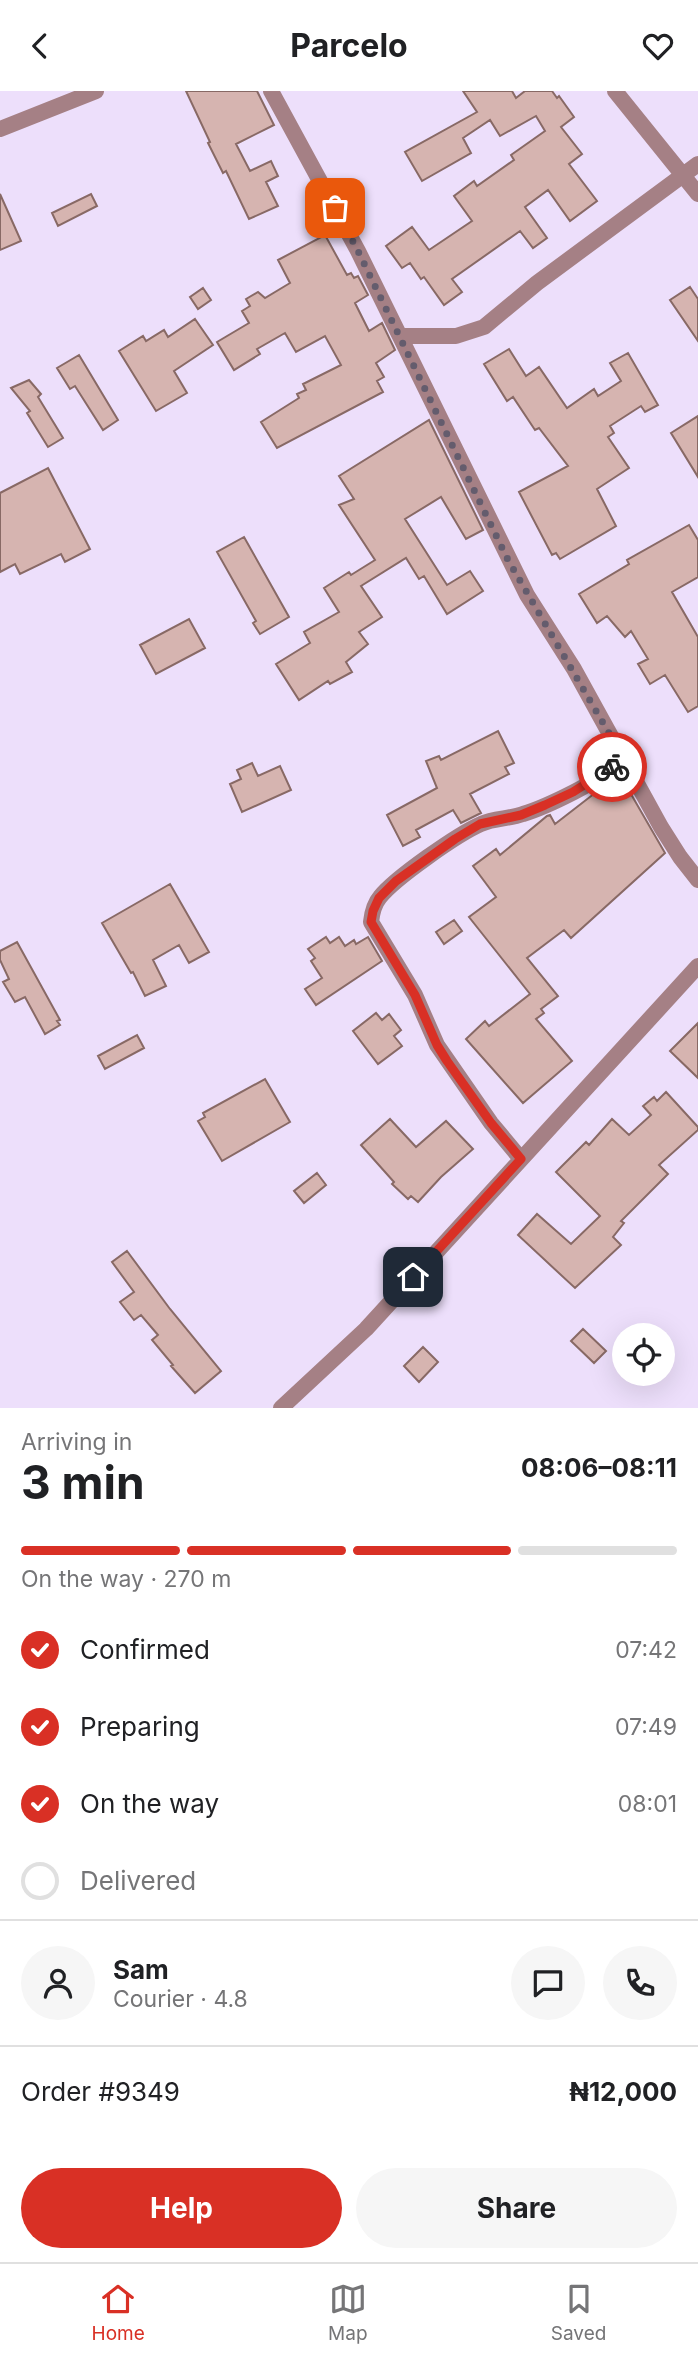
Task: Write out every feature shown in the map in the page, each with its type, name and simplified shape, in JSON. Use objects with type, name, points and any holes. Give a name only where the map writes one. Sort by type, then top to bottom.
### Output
[{"type":"street","points":[[0,129],[96,91]]},
{"type":"street","points":[[271,91],[358,251],[521,583],[574,669],[661,827],[698,880]]},
{"type":"street","points":[[615,91],[698,194]]},
{"type":"street","points":[[400,336],[456,336],[484,327],[537,283],[698,164]]},
{"type":"street","points":[[521,1159],[491,1123],[437,1045],[415,995],[371,922],[373,911],[379,898],[396,881],[455,839],[480,824],[521,815],[573,792],[607,772],[617,762],[620,752]]},
{"type":"street","points":[[281,1408],[366,1329],[698,967]]},
{"type":"building","points":[[186,91],[257,91],[274,125],[236,144],[250,171],[271,161],[278,176],[266,182],[278,206],[249,219],[226,171],[223,173],[208,143],[210,142]]},
{"type":"building","points":[[463,91],[512,91],[516,98],[525,91],[552,91],[557,98],[559,96],[574,117],[561,127],[582,154],[569,164],[597,201],[570,221],[548,190],[525,207],[547,238],[533,248],[520,231],[452,279],[462,292],[444,305],[424,277],[421,279],[410,263],[402,268],[386,246],[412,227],[429,250],[472,221],[454,196],[474,181],[477,186],[514,160],[511,155],[545,131],[536,116],[500,136],[490,120],[463,138],[471,153],[422,181],[405,152],[477,112]]},
{"type":"building","points":[[0,194],[21,241],[0,250]]},
{"type":"building","points":[[91,194],[97,206],[58,226],[52,213]]},
{"type":"building","points":[[325,235],[347,275],[351,273],[354,278],[358,276],[368,295],[355,303],[369,331],[382,323],[395,350],[376,363],[384,377],[377,381],[383,392],[277,448],[261,422],[299,398],[297,394],[306,390],[303,384],[341,365],[325,336],[296,352],[285,333],[257,349],[260,354],[234,370],[217,342],[249,323],[242,311],[250,306],[246,299],[258,292],[265,298],[290,283],[278,260]]},
{"type":"building","points":[[690,287],[698,299],[698,341],[670,300]]},
{"type":"building","points":[[203,288],[211,300],[198,309],[190,297]]},
{"type":"building","points":[[195,319],[213,345],[174,371],[187,393],[156,411],[119,351],[143,336],[146,341],[164,330],[168,337]]},
{"type":"building","points":[[509,349],[526,376],[539,367],[567,408],[594,389],[598,396],[621,381],[610,363],[628,353],[658,405],[645,412],[641,406],[610,426],[614,433],[608,437],[629,468],[597,489],[616,526],[560,559],[556,553],[552,555],[519,492],[568,466],[539,428],[535,430],[513,397],[507,401],[484,364]]},
{"type":"building","points":[[79,355],[118,420],[103,430],[75,386],[70,389],[57,368]]},
{"type":"building","points":[[29,380],[41,394],[38,397],[63,438],[48,447],[27,413],[30,411],[11,388]]},
{"type":"building","points":[[698,416],[698,477],[671,433]]},
{"type":"building","points":[[429,420],[483,530],[466,539],[441,497],[405,519],[447,585],[470,571],[483,591],[447,614],[424,576],[419,579],[406,558],[361,586],[382,617],[359,632],[368,644],[346,662],[352,672],[330,684],[328,681],[299,700],[276,664],[310,643],[304,632],[339,612],[324,588],[375,560],[339,505],[354,499],[339,476]]},
{"type":"building","points":[[48,468],[90,549],[65,562],[61,554],[20,574],[15,564],[0,572],[0,493]]},
{"type":"building","points":[[689,525],[698,540],[698,577],[672,592],[698,637],[698,706],[688,712],[665,675],[650,684],[638,664],[648,659],[631,631],[625,637],[607,616],[597,623],[579,594],[629,564],[627,560]]},
{"type":"building","points":[[244,537],[289,617],[260,634],[253,623],[256,621],[217,552]]},
{"type":"building","points":[[189,619],[205,648],[156,674],[140,645]]},
{"type":"building","points":[[498,731],[514,763],[505,767],[509,774],[470,794],[481,813],[461,823],[453,810],[416,830],[420,837],[403,846],[387,815],[437,788],[426,761],[439,756],[441,760]]},
{"type":"building","points":[[252,763],[258,776],[280,766],[291,790],[242,812],[230,784],[241,779],[237,770]]},
{"type":"building","points":[[624,782],[665,853],[571,938],[564,930],[527,958],[558,996],[541,1009],[544,1013],[536,1019],[572,1061],[523,1103],[466,1039],[485,1021],[489,1026],[530,994],[469,917],[496,897],[473,866],[496,849],[500,855],[547,816],[550,815],[555,824],[595,793],[600,790],[602,794]]},
{"type":"building","points":[[170,884],[209,952],[189,963],[179,945],[153,960],[166,986],[145,996],[102,923]]},
{"type":"building","points":[[454,920],[462,931],[444,944],[436,932]]},
{"type":"building","points":[[326,937],[330,943],[339,937],[345,946],[354,940],[356,944],[368,937],[382,961],[316,1005],[305,989],[322,978],[311,961],[315,958],[308,949]]},
{"type":"building","points":[[17,942],[60,1020],[57,1021],[60,1025],[45,1034],[25,997],[15,1002],[3,982],[9,979],[0,960],[0,951]]},
{"type":"building","points":[[376,1013],[382,1020],[389,1014],[401,1030],[394,1036],[402,1046],[378,1064],[353,1031]]},
{"type":"building","points":[[698,1023],[698,1078],[670,1051]]},
{"type":"building","points":[[137,1035],[144,1048],[105,1069],[98,1056]]},
{"type":"building","points":[[265,1079],[290,1122],[222,1161],[198,1121],[205,1117],[203,1113]]},
{"type":"building","points":[[666,1092],[698,1130],[659,1165],[668,1174],[621,1221],[624,1223],[613,1237],[621,1245],[575,1288],[518,1235],[537,1214],[571,1244],[600,1216],[556,1172],[586,1142],[589,1145],[612,1119],[629,1135],[651,1115],[643,1106],[654,1097],[657,1101]]},
{"type":"building","points":[[390,1119],[416,1147],[446,1121],[473,1149],[418,1202],[411,1196],[408,1199],[392,1184],[394,1182],[361,1145]]},
{"type":"building","points":[[317,1173],[326,1185],[304,1203],[294,1191]]},
{"type":"building","points":[[127,1251],[221,1371],[195,1393],[152,1340],[158,1335],[141,1315],[134,1320],[120,1302],[134,1292],[112,1262]]},
{"type":"building","points":[[583,1329],[606,1351],[594,1363],[571,1341]]},
{"type":"building","points":[[423,1347],[438,1362],[419,1382],[404,1366]]},
{"type":"way so far","points":[[335,208],[508,560],[620,752],[612,767]]},
{"type":"route","points":[[413,1277],[521,1159],[456,1076],[437,1045],[415,995],[371,922],[373,911],[379,898],[396,881],[455,839],[480,824],[521,815],[545,805],[573,792],[612,767]]}]
